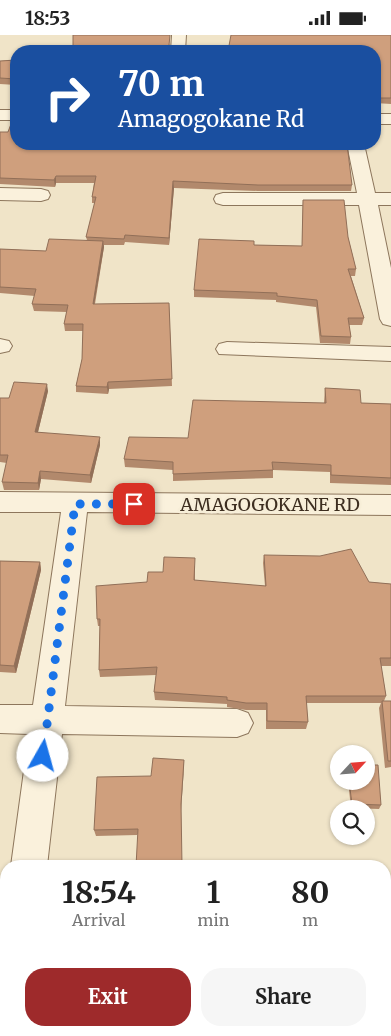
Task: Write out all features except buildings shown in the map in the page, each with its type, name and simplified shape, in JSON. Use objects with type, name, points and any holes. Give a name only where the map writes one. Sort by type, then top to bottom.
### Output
[{"type":"street","points":[[357,150],[391,319]]},
{"type":"street","points":[[0,194],[41,195]]},
{"type":"street","points":[[223,199],[391,199]]},
{"type":"street","points":[[227,349],[391,354]]},
{"type":"street","name":"AMAGOGOKANE RD","points":[[0,502],[391,505]]},
{"type":"street","points":[[30,860],[75,504]]},
{"type":"street","points":[[0,719],[237,723]]},
{"type":"route","points":[[43,756],[75,504],[134,504]]}]
